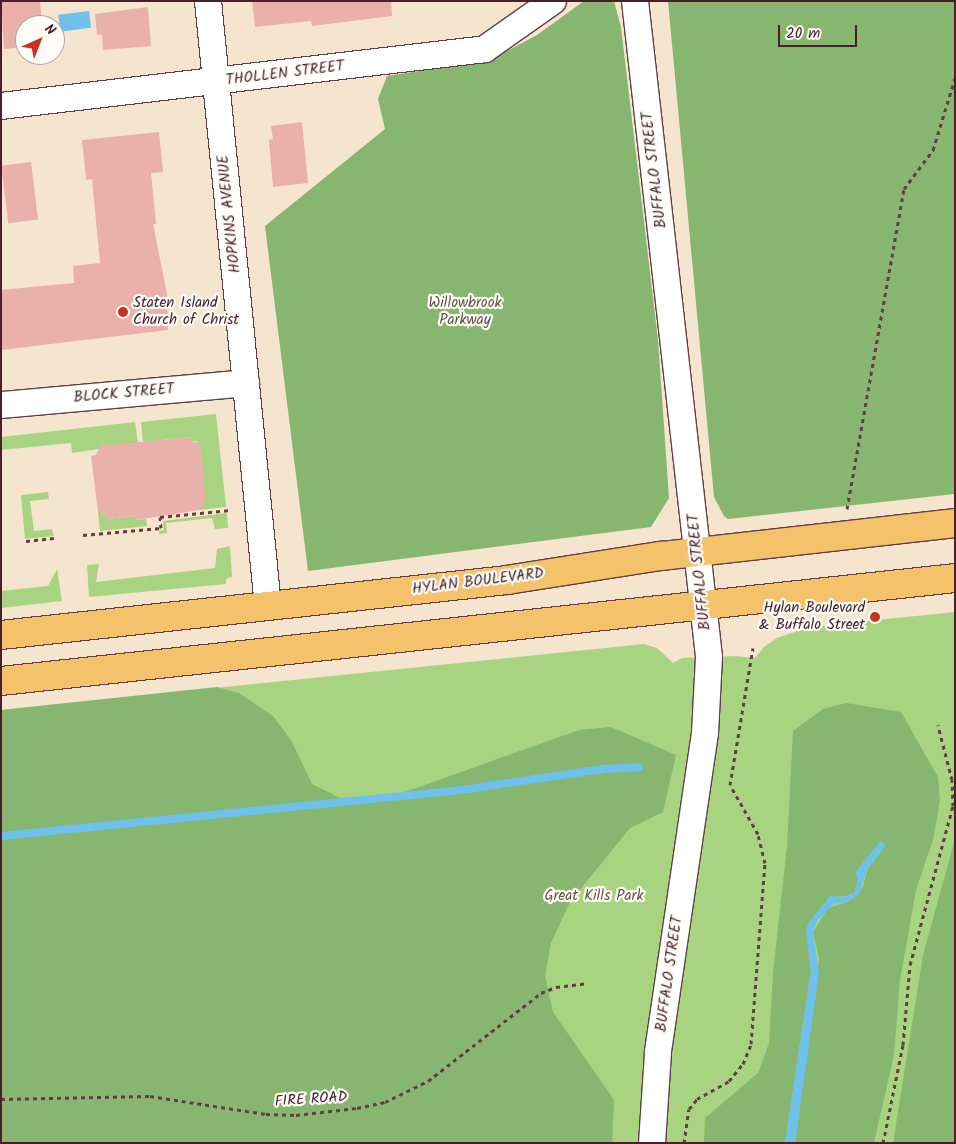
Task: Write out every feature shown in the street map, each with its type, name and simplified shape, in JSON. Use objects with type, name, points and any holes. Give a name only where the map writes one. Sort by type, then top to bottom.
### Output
[{"type":"main road","name":"HYLAN BOULEVARD","points":[[1,635],[507,580],[699,551],[955,523]]},
{"type":"main road","points":[[1,681],[955,578]]},
{"type":"street","name":"HOPKINS AVENUE","points":[[208,1],[268,606]]},
{"type":"street","name":"THOLLEN STREET","points":[[1,106],[485,49],[553,1]]},
{"type":"street","name":"BUFFALO STREET","points":[[635,1],[699,551],[709,657],[705,733],[658,1053],[652,1143]]},
{"type":"street","name":"BLOCK STREET","points":[[1,406],[246,383]]},
{"type":"path","points":[[846,510],[904,189],[933,150],[955,78]]},
{"type":"path","points":[[83,535],[161,528],[160,517],[231,510]]},
{"type":"path","points":[[26,541],[54,538]]},
{"type":"path","points":[[684,1143],[689,1109],[697,1099],[729,1081],[743,1064],[751,1044],[765,863],[758,834],[730,785],[753,648]]},
{"type":"path","points":[[884,1143],[903,1045],[910,965],[953,806],[952,780],[938,725]]},
{"type":"path","name":"FIRE ROAD","points":[[1,1099],[150,1096],[276,1115],[357,1108],[384,1102],[428,1081],[541,993],[556,987],[588,983]]},
{"type":"green space","name":"Willowbrook Parkway","points":[[584,1],[614,1],[621,27],[658,340],[669,498],[651,527],[308,571],[265,226],[385,129],[378,99],[387,76],[490,60],[537,35]]},
{"type":"green space","points":[[668,1],[955,1],[955,494],[728,519],[724,516],[714,497]]},
{"type":"green space","points":[[216,414],[226,507],[200,510],[199,507],[203,506],[197,441],[192,441],[191,437],[143,442],[141,422]]},
{"type":"green space","points":[[135,422],[138,443],[72,453],[71,443],[1,450],[1,437]]},
{"type":"green space","points":[[48,492],[49,499],[30,501],[34,531],[52,529],[54,536],[25,539],[21,495]]},
{"type":"green space","points":[[98,512],[102,512],[108,519],[136,516],[137,520],[146,519],[147,526],[100,531]]},
{"type":"green space","points":[[227,513],[228,528],[215,529],[212,518],[166,523],[167,533],[159,534],[159,531],[164,530],[163,521]]},
{"type":"green space","points":[[230,546],[232,577],[226,579],[226,584],[89,597],[87,565],[99,564],[96,582],[215,568],[217,549]]},
{"type":"green space","points":[[57,569],[62,601],[1,608],[1,591],[48,586]]},
{"type":"green space","name":"Great Kills Park","points":[[955,612],[955,1143],[1,1143],[1,710],[644,644],[657,648],[673,663],[682,658],[735,656],[755,658],[764,647],[777,638],[809,627]]},
{"type":"green space","points":[[217,687],[239,693],[273,716],[291,740],[312,784],[348,802],[388,798],[579,730],[611,727],[676,755],[663,812],[630,828],[570,902],[551,943],[545,975],[553,1012],[614,1100],[612,1143],[1,1143],[1,710]]},
{"type":"green space","points":[[846,703],[901,712],[938,777],[940,801],[933,840],[916,890],[900,980],[894,1055],[874,1143],[795,1143],[819,958],[813,932],[828,908],[847,902],[863,887],[867,870],[886,845],[858,878],[855,892],[849,896],[830,897],[809,922],[806,931],[811,971],[785,1143],[704,1143],[705,1118],[758,1073],[769,1043],[773,973],[787,846],[793,731],[823,709]]},
{"type":"green space","points":[[955,839],[955,1143],[893,1143],[923,955]]},
{"type":"water","points":[[89,11],[91,28],[65,31],[65,15],[58,15]]},
{"type":"water","points":[[881,841],[886,845],[867,870],[859,894],[848,902],[833,904],[817,921],[813,932],[819,973],[795,1143],[785,1143],[811,971],[806,931],[809,922],[830,896],[843,897],[855,892],[858,878],[855,872]]},
{"type":"building","points":[[1,1],[40,1],[41,15],[15,15],[15,48],[4,49]]},
{"type":"building","points":[[252,1],[391,1],[392,16],[312,26],[311,21],[255,27]]},
{"type":"building","points":[[148,7],[151,46],[103,50],[102,34],[97,35],[95,14]]},
{"type":"building","points":[[302,122],[308,183],[273,187],[269,140],[273,139],[271,126]]},
{"type":"building","points":[[159,132],[163,172],[151,173],[156,224],[153,224],[167,294],[168,330],[1,350],[1,290],[74,283],[73,266],[100,263],[92,179],[86,180],[82,140]]},
{"type":"building","points":[[31,162],[38,220],[8,223],[1,166]]},
{"type":"building","points":[[192,437],[192,441],[200,443],[206,501],[200,510],[137,520],[136,516],[108,519],[102,512],[98,512],[91,456],[96,455],[100,446]]},
{"type":"waterway","points":[[1,836],[461,790],[604,769],[639,767]]},
{"type":"place","name":"Staten Island Church of Christ","points":[[123,312]]},
{"type":"place","name":"Hylan Boulevard & Buffalo Street","points":[[875,617]]}]
